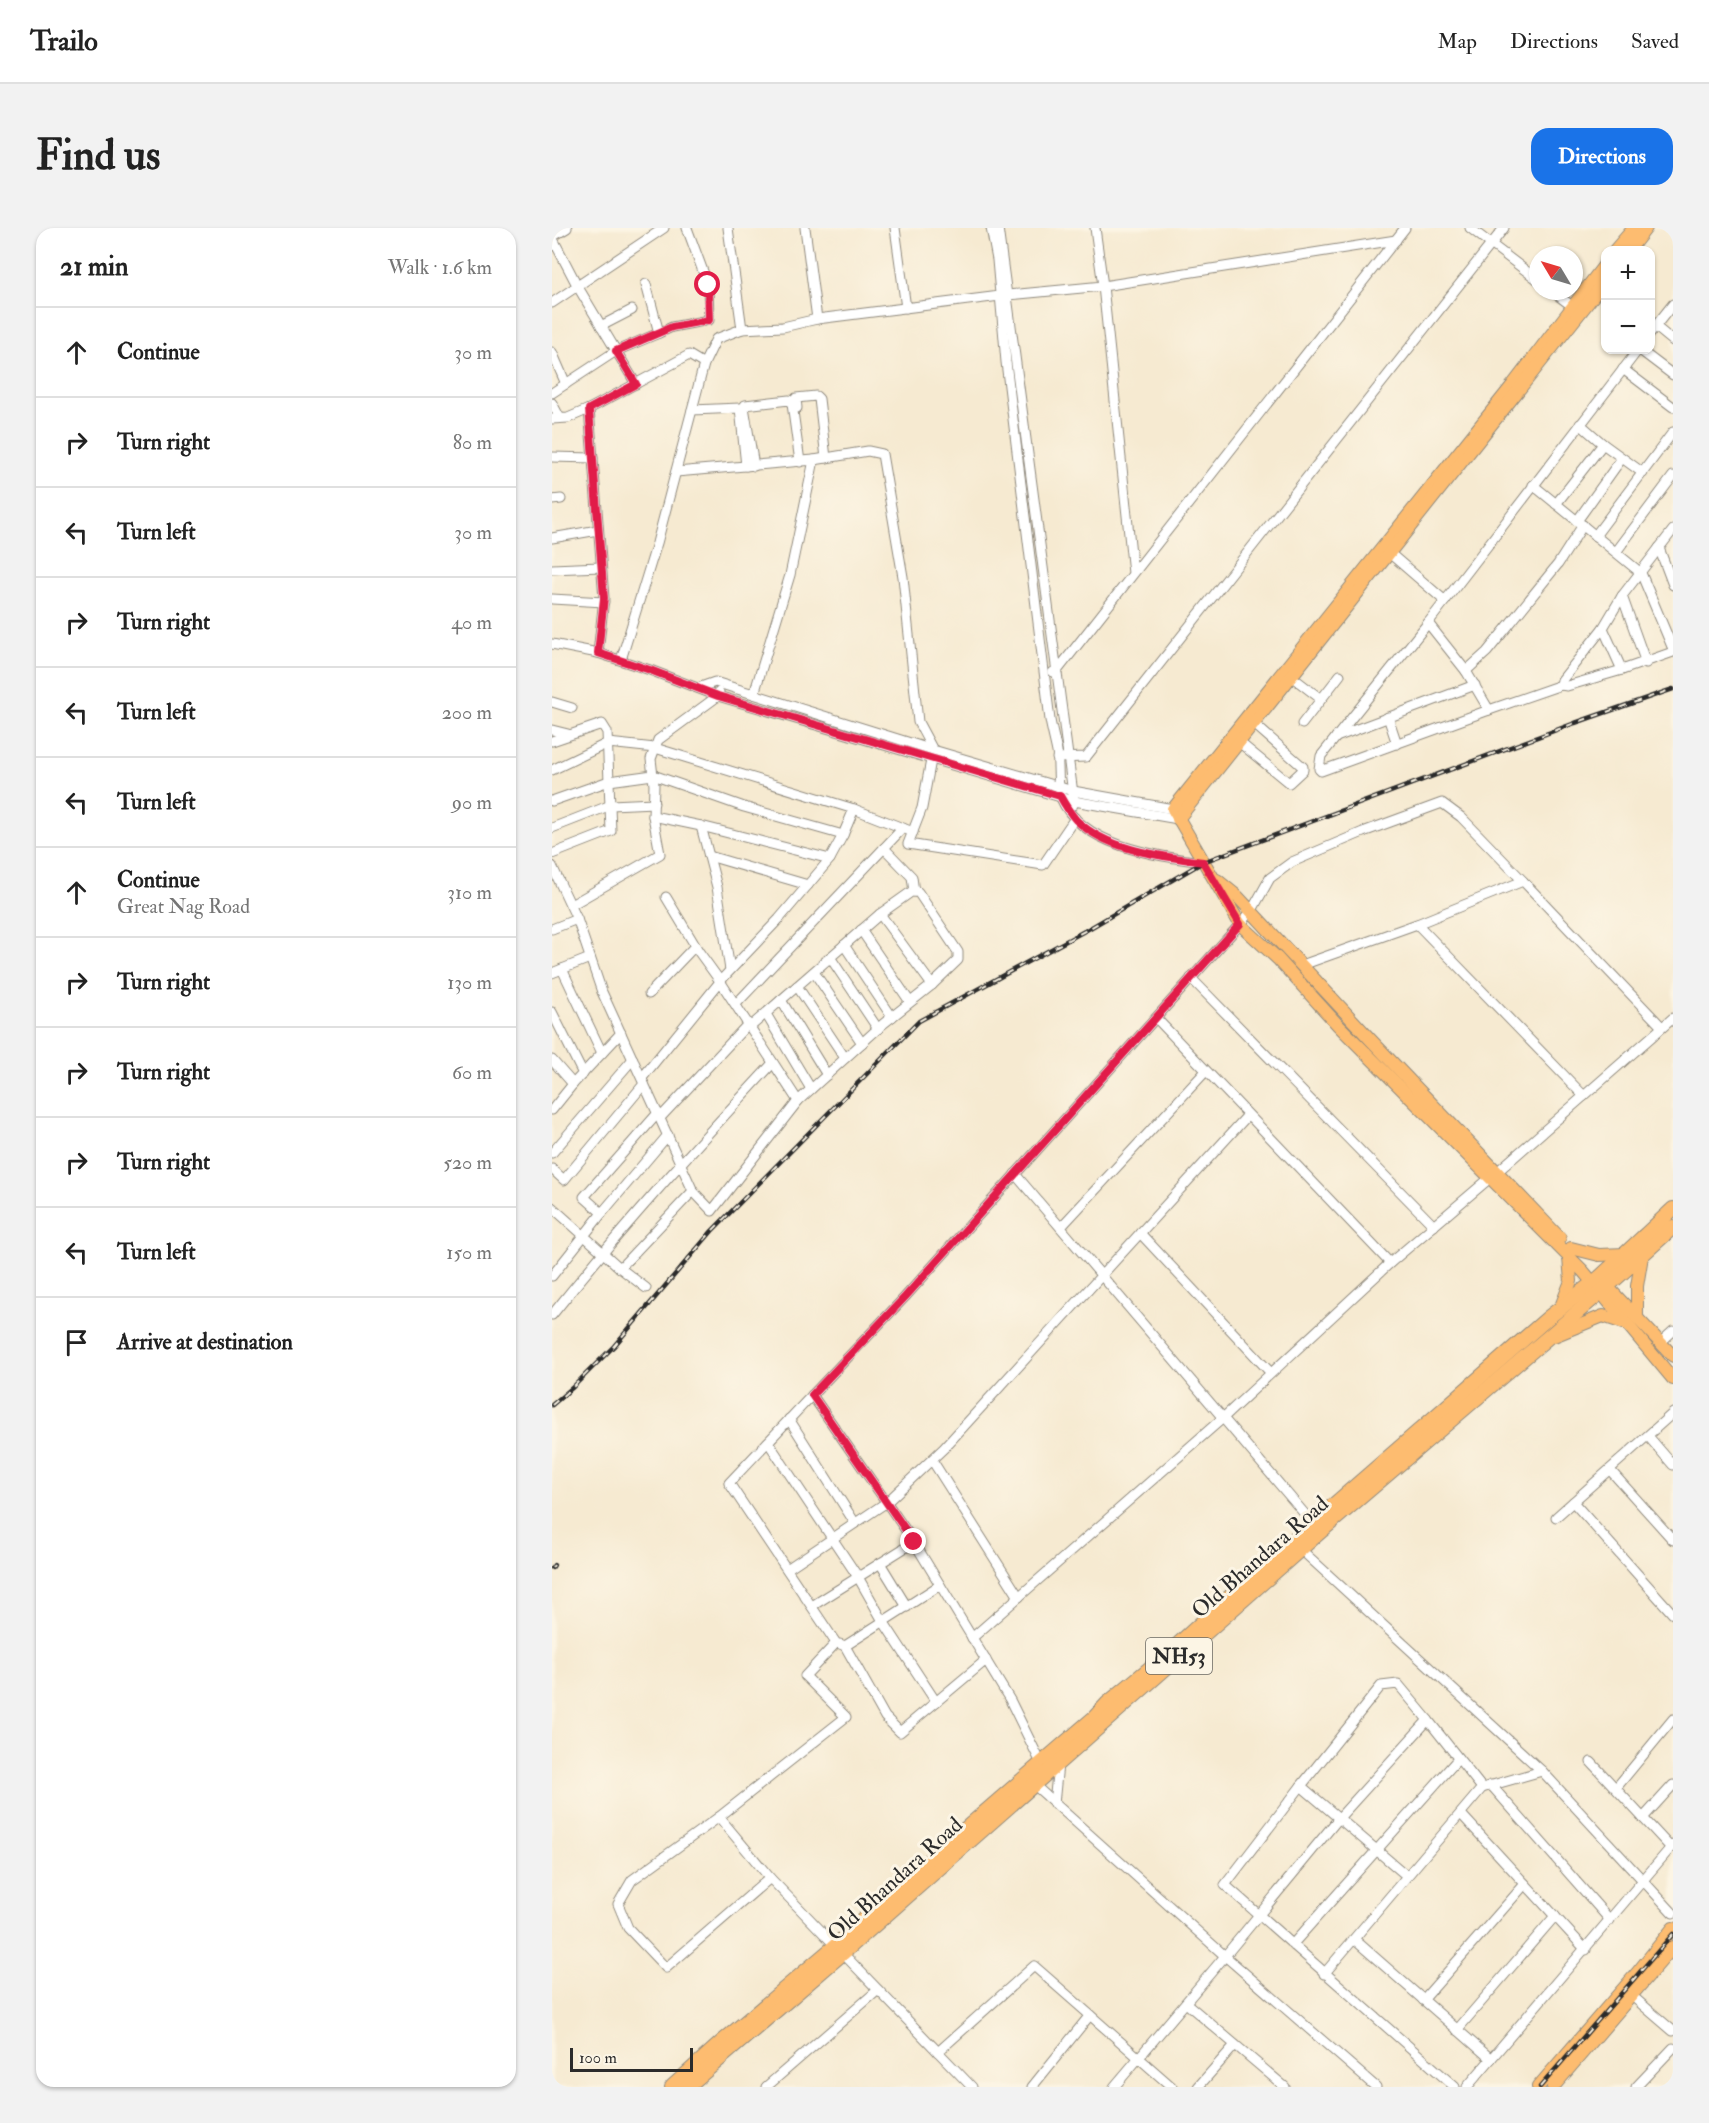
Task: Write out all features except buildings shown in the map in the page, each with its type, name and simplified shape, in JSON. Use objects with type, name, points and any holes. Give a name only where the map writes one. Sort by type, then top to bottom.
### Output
[{"type":"highway","name":"NH53","points":[[1481,1387],[1560,1309],[1600,1285],[1625,1254],[1673,1209]]},
{"type":"highway","name":"Old Bhandara Road","points":[[687,2087],[705,2065],[1029,1780],[1049,1767],[1296,1545],[1481,1387],[1544,1341],[1600,1285],[1642,1256],[1673,1227]]},
{"type":"highway","name":"NH53","points":[[672,2087],[705,2065]]},
{"type":"main road","points":[[1618,246],[1634,228]]},
{"type":"main road","points":[[1632,246],[1646,228]]},
{"type":"main road","points":[[1175,814],[1239,742],[1291,676],[1601,268]]},
{"type":"main road","points":[[1175,814],[1250,714],[1601,285]]},
{"type":"main road","points":[[1175,814],[1240,924],[1278,959],[1338,1025],[1570,1253],[1633,1321],[1673,1379]]},
{"type":"main road","points":[[1213,877],[1238,897],[1302,965],[1493,1176]]},
{"type":"main road","points":[[1570,1253],[1599,1256],[1625,1254]]},
{"type":"main road","points":[[1560,1309],[1571,1281],[1570,1253]]},
{"type":"main road","points":[[1633,1321],[1642,1256]]},
{"type":"main road","points":[[1544,1341],[1603,1316],[1633,1321],[1661,1342],[1673,1356]]},
{"type":"main road","points":[[1538,2087],[1673,1928]]},
{"type":"main road","points":[[1553,2087],[1673,1947]]},
{"type":"street","points":[[567,228],[552,237],[636,384]]},
{"type":"street","points":[[552,303],[664,228]]},
{"type":"street","points":[[552,393],[616,351],[672,327],[709,320],[708,285],[687,228]]},
{"type":"street","points":[[728,228],[742,329]]},
{"type":"street","points":[[805,228],[817,319]]},
{"type":"street","points":[[895,228],[906,308]]},
{"type":"street","points":[[990,228],[1004,296],[1006,362],[1060,792],[1073,816],[1093,832],[1144,853],[1203,862]]},
{"type":"street","points":[[908,830],[908,844],[1043,865],[1073,816],[1074,796],[1004,296],[998,228]]},
{"type":"street","points":[[1095,228],[1133,573]]},
{"type":"street","points":[[1045,675],[1056,671],[1405,228]]},
{"type":"street","points":[[1057,758],[1086,757],[1504,228]]},
{"type":"street","points":[[1476,230],[1529,273]]},
{"type":"street","points":[[621,660],[657,543],[704,364],[716,339],[742,329],[783,327],[817,319],[1103,286],[1396,240]]},
{"type":"street","points":[[646,284],[659,333]]},
{"type":"street","points":[[1564,300],[1572,306]]},
{"type":"street","points":[[1655,327],[1672,306]]},
{"type":"street","points":[[601,326],[632,310]]},
{"type":"street","points":[[1655,331],[1673,341]]},
{"type":"street","points":[[552,352],[566,384]]},
{"type":"street","points":[[1533,485],[1641,573],[1673,651],[1646,663],[1567,686],[1561,685],[1321,771],[1319,761],[1336,737],[1428,623],[1533,485],[1580,424],[1636,354]]},
{"type":"street","points":[[1644,354],[1673,375]]},
{"type":"street","points":[[552,403],[556,418],[568,418],[689,355],[704,364]]},
{"type":"street","points":[[1623,369],[1673,407]]},
{"type":"street","points":[[754,694],[790,575],[806,461],[796,400],[798,398],[816,396],[819,399],[826,458]]},
{"type":"street","points":[[750,466],[745,405],[789,400],[792,404],[806,461]]},
{"type":"street","points":[[693,410],[740,408],[750,466]]},
{"type":"street","points":[[589,409],[604,602],[598,653]]},
{"type":"street","points":[[1580,424],[1643,473]]},
{"type":"street","points":[[1595,536],[1673,432]]},
{"type":"street","points":[[1556,504],[1603,444]]},
{"type":"street","points":[[676,472],[806,461],[868,452],[882,454],[903,577],[918,722],[932,755],[922,808],[908,830],[885,848],[736,1004]]},
{"type":"street","points":[[552,457],[593,458]]},
{"type":"street","points":[[1466,671],[1487,652],[1558,564],[1580,523],[1622,458]]},
{"type":"street","points":[[1616,552],[1673,476]]},
{"type":"street","points":[[552,538],[598,530]]},
{"type":"street","points":[[1561,685],[1562,680],[1603,628],[1622,596],[1673,530]]},
{"type":"street","points":[[1659,548],[1673,585]]},
{"type":"street","points":[[1386,549],[1445,601]]},
{"type":"street","points":[[552,569],[602,567]]},
{"type":"street","points":[[1622,596],[1646,663]]},
{"type":"street","points":[[552,599],[604,602]]},
{"type":"street","points":[[1428,623],[1466,671],[1489,710]]},
{"type":"street","points":[[1603,628],[1622,670]]},
{"type":"street","points":[[552,644],[598,653],[718,696],[1074,796],[1175,814]]},
{"type":"street","points":[[1302,724],[1340,675]]},
{"type":"street","points":[[1291,676],[1321,699]]},
{"type":"street","points":[[698,688],[715,682],[722,684],[932,755]]},
{"type":"street","points":[[571,905],[660,854],[653,816],[651,759],[658,740],[718,696],[722,684]]},
{"type":"street","points":[[1336,737],[1475,685]]},
{"type":"street","points":[[552,702],[572,708]]},
{"type":"street","points":[[1388,717],[1397,744]]},
{"type":"street","points":[[1239,742],[1288,783],[1303,770],[1303,766],[1254,723]]},
{"type":"street","points":[[552,741],[602,724],[607,732],[611,805],[611,831],[552,854]]},
{"type":"street","points":[[552,730],[568,734]]},
{"type":"street","points":[[552,770],[608,743],[656,748],[854,809],[908,830]]},
{"type":"street","points":[[552,801],[609,782],[653,775],[744,807],[843,835]]},
{"type":"street","points":[[986,1660],[900,1732],[885,1717],[841,1644],[812,1606],[729,1483],[905,1297],[1251,912],[1270,878],[1292,862],[1363,832],[1442,803],[1461,817],[1662,1028]]},
{"type":"street","points":[[552,828],[611,805],[654,804]]},
{"type":"street","points":[[552,1169],[564,1180],[720,981],[779,919],[830,859],[854,809]]},
{"type":"street","points":[[653,816],[830,859]]},
{"type":"street","points":[[701,826],[717,887],[730,970]]},
{"type":"street","points":[[885,848],[912,877],[914,892]]},
{"type":"street","points":[[709,856],[808,885]]},
{"type":"street","points":[[552,866],[555,878],[577,919],[602,992],[693,1191],[712,1211],[798,1101],[958,960],[958,952],[918,892],[914,892]]},
{"type":"street","points":[[1302,965],[1418,924],[1523,881]]},
{"type":"street","points":[[602,1213],[584,1197],[659,1116],[749,1026],[766,1014],[880,914],[914,892]]},
{"type":"street","points":[[666,897],[695,946],[736,1004],[798,1101]]},
{"type":"street","points":[[880,914],[932,985]]},
{"type":"street","points":[[552,929],[577,919]]},
{"type":"street","points":[[1418,924],[1584,1096]]},
{"type":"street","points":[[861,930],[910,1002]]},
{"type":"street","points":[[844,945],[892,1017]]},
{"type":"street","points":[[649,994],[695,946]]},
{"type":"street","points":[[830,957],[878,1029]]},
{"type":"street","points":[[552,973],[590,958]]},
{"type":"street","points":[[562,969],[602,1053]]},
{"type":"street","points":[[814,972],[862,1043]]},
{"type":"street","points":[[1191,978],[1434,1226]]},
{"type":"street","points":[[797,986],[845,1058]]},
{"type":"street","points":[[781,1000],[827,1075]]},
{"type":"street","points":[[552,1012],[583,1074]]},
{"type":"street","points":[[766,1014],[811,1089]]},
{"type":"street","points":[[1156,1018],[1390,1263]]},
{"type":"street","points":[[972,1638],[1224,1417],[1390,1263],[1673,1018]]},
{"type":"street","points":[[552,1110],[621,1033]]},
{"type":"street","points":[[552,1153],[633,1059]]},
{"type":"street","points":[[552,1315],[602,1252],[680,1162],[773,1063]]},
{"type":"street","points":[[554,1067],[573,1084]]},
{"type":"street","points":[[1061,1227],[1206,1071]]},
{"type":"street","points":[[787,1569],[887,1502],[932,1460],[1248,1115]]},
{"type":"street","points":[[552,1276],[668,1135]]},
{"type":"street","points":[[1015,1174],[1317,1528]]},
{"type":"street","points":[[620,1268],[693,1191]]},
{"type":"street","points":[[552,1207],[645,1288]]},
{"type":"street","points":[[1140,1233],[1270,1372]]},
{"type":"street","points":[[1661,1342],[1673,1331]]},
{"type":"street","points":[[812,1395],[914,1542],[1010,1700],[1049,1767],[1054,1804]]},
{"type":"street","points":[[1556,1517],[1673,1413]]},
{"type":"street","points":[[789,1419],[855,1523]]},
{"type":"street","points":[[1648,1436],[1673,1465]]},
{"type":"street","points":[[768,1442],[833,1538],[883,1621],[936,1702]]},
{"type":"street","points":[[932,1460],[1019,1597]]},
{"type":"street","points":[[1610,1470],[1673,1540]]},
{"type":"street","points":[[1573,1502],[1673,1614]]},
{"type":"street","points":[[812,1606],[914,1542]]},
{"type":"street","points":[[1296,1545],[1542,1770],[1642,1882],[1673,1913]]},
{"type":"street","points":[[880,1563],[907,1607]]},
{"type":"street","points":[[770,1878],[666,1968],[628,1928],[618,1904],[632,1880],[719,1817],[846,1717],[805,1676],[841,1644],[940,1586]]},
{"type":"street","points":[[1455,2087],[1225,1885],[1381,1686],[1398,1684],[1458,1758],[1610,1920]]},
{"type":"street","points":[[1616,1788],[1673,1719]]},
{"type":"street","points":[[1114,2087],[1339,1818],[1428,1720]]},
{"type":"street","points":[[1292,1945],[1378,1851],[1458,1758]]},
{"type":"street","points":[[1467,2087],[1672,1847],[1591,1762]]},
{"type":"street","points":[[1324,1974],[1486,1787],[1542,1770]]},
{"type":"street","points":[[1029,1780],[1225,1956],[1376,2087]]},
{"type":"street","points":[[1643,1818],[1673,1785]]},
{"type":"street","points":[[1302,1786],[1407,1876]]},
{"type":"street","points":[[1461,1814],[1586,1950]]},
{"type":"street","points":[[719,1817],[770,1878],[972,2087]]},
{"type":"street","points":[[1423,2000],[1525,1884]]},
{"type":"street","points":[[1457,2030],[1555,1916]]},
{"type":"street","points":[[1355,1940],[1491,2060]]},
{"type":"street","points":[[938,2052],[1034,1966],[1172,2087]]},
{"type":"street","points":[[766,2087],[878,1990]]},
{"type":"street","points":[[1631,1995],[1673,2031]]},
{"type":"street","points":[[1186,2003],[1285,2087]]},
{"type":"street","points":[[1032,2087],[1090,2015]]},
{"type":"street","points":[[1198,2087],[1235,2045]]},
{"type":"street","points":[[1636,2087],[1673,2048]]},
{"type":"railway","points":[[552,1405],[614,1346],[712,1231],[919,1021],[1090,928],[1203,862],[1575,723],[1673,689]]},
{"type":"railway","points":[[1540,2087],[1673,1934]]},
{"type":"route","points":[[708,285],[709,320],[672,327],[616,351],[636,384],[589,409],[604,598],[598,653],[718,696],[1060,796],[1078,821],[1087,829],[1104,837],[1144,853],[1203,862],[1240,924],[905,1297],[812,1395],[914,1542]]}]
